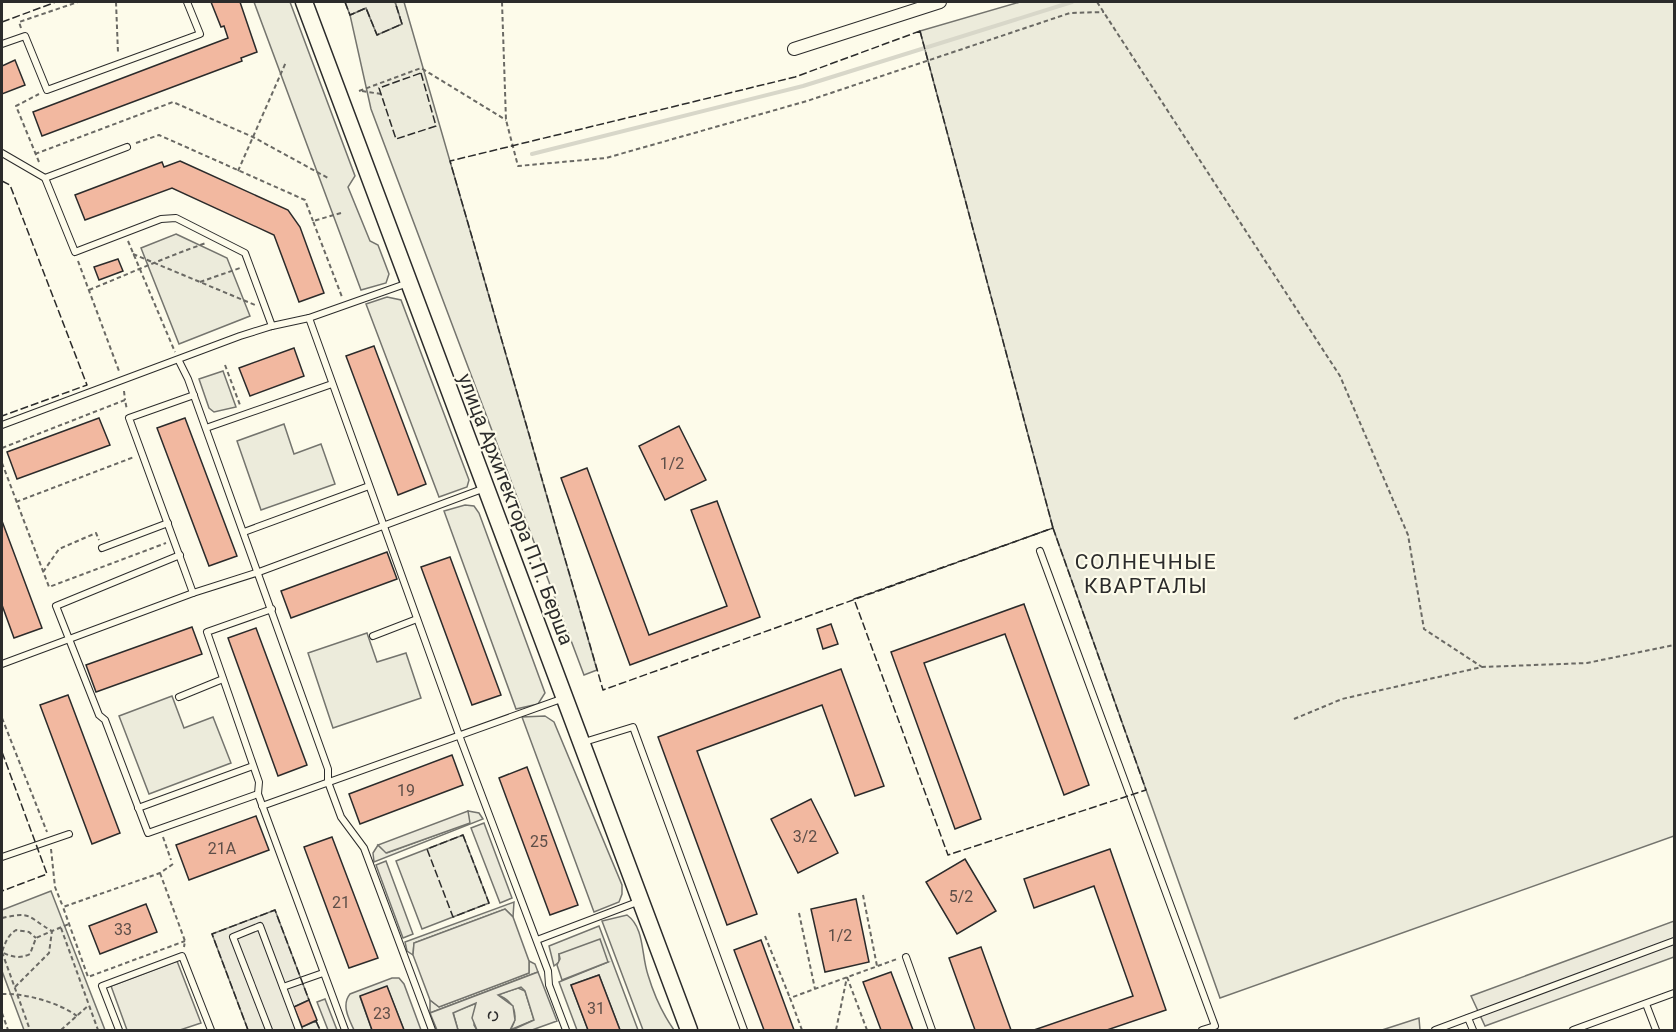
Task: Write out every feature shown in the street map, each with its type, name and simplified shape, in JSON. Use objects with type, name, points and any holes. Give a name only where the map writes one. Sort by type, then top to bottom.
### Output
[{"type":"street","name":"улица Архитектора П.П. Берша","points":[[304,2],[689,1030]]},
{"type":"street","points":[[794,49],[940,2]]},
{"type":"lane","points":[[2,45],[25,36],[47,90],[200,34],[188,2]]},
{"type":"lane","points":[[45,178],[127,147]]},
{"type":"lane","points":[[2,153],[45,178],[75,252],[161,219],[176,218],[245,253],[272,326]]},
{"type":"lane","points":[[2,425],[272,326],[309,318],[409,282]]},
{"type":"lane","points":[[309,318],[459,735],[537,940],[566,1030]]},
{"type":"lane","points":[[178,361],[194,395],[272,609],[328,768],[328,782],[340,817],[364,848],[432,1030]]},
{"type":"lane","points":[[206,428],[332,384]]},
{"type":"lane","points":[[193,593],[129,418],[194,395]]},
{"type":"lane","points":[[244,532],[369,486]]},
{"type":"lane","points":[[2,664],[486,488]]},
{"type":"lane","points":[[102,548],[168,523]]},
{"type":"lane","points":[[1040,551],[1215,1026],[1202,1030]]},
{"type":"lane","points":[[180,555],[56,606],[99,715],[105,720],[148,833],[258,794]]},
{"type":"lane","points":[[272,609],[207,632],[259,782],[258,794],[262,806],[345,1030]]},
{"type":"lane","points":[[373,636],[417,619]]},
{"type":"lane","points":[[179,697],[223,679]]},
{"type":"lane","points":[[262,806],[564,698]]},
{"type":"lane","points":[[581,743],[633,727],[744,1030]]},
{"type":"lane","points":[[138,808],[253,766]]},
{"type":"lane","points":[[2,857],[69,834]]},
{"type":"lane","points":[[537,940],[640,901]]},
{"type":"lane","points":[[269,1030],[233,937],[260,926],[298,1030]]},
{"type":"lane","points":[[1435,1030],[1674,941]]},
{"type":"lane","points":[[119,1030],[102,986],[182,956],[210,1029],[201,1030]]},
{"type":"lane","points":[[906,957],[932,1030]]},
{"type":"lane","points":[[282,987],[324,973]]},
{"type":"lane","points":[[1573,1030],[1674,996]]},
{"type":"lane","points":[[1646,1004],[1656,1030]]},
{"type":"lane","points":[[1468,1018],[1473,1030]]},
{"type":"path","points":[[25,36],[19,22],[78,2]]},
{"type":"path","points":[[116,2],[118,64]]},
{"type":"path","points":[[502,2],[506,120],[518,166],[606,158],[807,101],[1070,13],[1104,12]]},
{"type":"path","points":[[1096,2],[1340,376],[1408,535],[1424,628],[1482,667]]},
{"type":"path","points":[[238,171],[286,62]]},
{"type":"path","points":[[381,94],[359,91],[420,68],[506,120]]},
{"type":"path","points":[[45,178],[16,106],[47,90]]},
{"type":"path","points":[[35,154],[173,102],[253,137],[328,178]]},
{"type":"path","points":[[127,147],[159,135],[305,200],[345,305]]},
{"type":"path","points":[[313,221],[341,213]]},
{"type":"path","points":[[124,233],[178,361]]},
{"type":"path","points":[[89,290],[140,270],[152,262],[217,239]]},
{"type":"path","points":[[75,252],[123,381],[129,418]]},
{"type":"path","points":[[133,254],[267,310]]},
{"type":"path","points":[[200,282],[249,265]]},
{"type":"path","points":[[225,365],[241,408]]},
{"type":"path","points":[[2,448],[125,400]]},
{"type":"path","points":[[16,502],[142,454]]},
{"type":"path","points":[[2,463],[49,587],[174,540]]},
{"type":"path","points":[[43,572],[59,549],[96,533],[108,565]]},
{"type":"path","points":[[1294,718],[1342,699],[1482,667],[1587,663],[1674,645]]},
{"type":"path","points":[[2,718],[51,840],[55,887],[88,977],[185,941]]},
{"type":"path","points":[[160,829],[171,860]]},
{"type":"path","points":[[63,907],[160,873],[173,864]]},
{"type":"path","points":[[160,873],[185,941],[182,956]]},
{"type":"path","points":[[863,895],[877,966]]},
{"type":"path","points":[[799,913],[815,989]]},
{"type":"path","points":[[2,918],[17,915],[33,916],[52,931]]},
{"type":"path","points":[[2,952],[11,956],[24,957],[30,954],[36,938],[69,924]]},
{"type":"path","points":[[61,928],[98,1030]]},
{"type":"path","points":[[30,1030],[2,952],[10,934],[16,930],[29,932],[36,938]]},
{"type":"path","points":[[15,987],[49,953],[52,931]]},
{"type":"path","points":[[765,936],[802,1030]]},
{"type":"path","points":[[790,998],[906,957]]},
{"type":"path","points":[[836,1030],[847,977]]},
{"type":"path","points":[[847,977],[867,1030]]},
{"type":"path","points":[[2,994],[17,994],[69,1010],[77,1016]]},
{"type":"path","points":[[61,1030],[89,1005]]},
{"type":"path","points":[[2,1013],[8,1030]]},
{"type":"path","points":[[23,1030],[29,1026]]},
{"type":"shaded area","points":[[254,2],[290,2],[355,176],[348,187],[370,241],[378,245],[389,274],[386,283],[361,290]]},
{"type":"shaded area","points":[[345,2],[395,2],[402,24],[377,35],[366,8],[350,15]]},
{"type":"shaded area","points":[[395,2],[404,2],[597,670],[584,675],[371,109],[350,15],[366,8],[377,34],[402,24]]},
{"type":"shaded area","points":[[1020,2],[1674,2],[1674,836],[1220,998],[1053,528],[920,31]]},
{"type":"shaded area","points":[[176,234],[227,258],[250,316],[179,344],[141,248]]},
{"type":"shaded area","points":[[387,297],[401,300],[469,480],[467,487],[439,497],[366,304]]},
{"type":"shaded area","points":[[223,371],[236,407],[214,412],[209,408],[199,379]]},
{"type":"shaded area","points":[[284,424],[294,454],[321,444],[335,484],[261,510],[237,441]]},
{"type":"shaded area","points":[[465,505],[474,506],[479,513],[545,693],[538,704],[516,709],[444,511]]},
{"type":"shaded area","points":[[367,633],[377,662],[406,653],[421,698],[333,728],[308,653]]},
{"type":"shaded area","points":[[172,696],[184,728],[213,717],[231,763],[149,794],[119,716]]},
{"type":"shaded area","points":[[545,716],[554,722],[622,885],[619,902],[594,912],[522,717]]},
{"type":"shaded area","points":[[468,811],[479,813],[483,819],[374,862],[373,853],[378,845],[387,853],[469,823]]},
{"type":"shaded area","points":[[468,811],[470,823],[386,853],[378,845]]},
{"type":"shaded area","points":[[484,823],[512,898],[500,903],[471,828]]},
{"type":"shaded area","points":[[463,835],[489,903],[422,929],[396,861]]},
{"type":"shaded area","points":[[386,861],[413,934],[403,938],[376,865]]},
{"type":"shaded area","points":[[51,891],[105,1030],[24,1030],[2,971],[2,910]]},
{"type":"shaded area","points":[[514,902],[513,917],[505,909],[414,943],[413,955],[407,951],[405,942]]},
{"type":"shaded area","points":[[505,909],[513,917],[529,961],[529,973],[439,1007],[430,1000],[413,955],[414,943]]},
{"type":"shaded area","points":[[275,910],[309,1000],[294,1007],[302,1027],[316,1021],[320,1030],[248,1030],[212,934]]},
{"type":"shaded area","points":[[627,915],[633,920],[640,934],[653,990],[674,1030],[643,1030],[602,921]]},
{"type":"shaded area","points":[[1674,921],[1674,957],[1485,1026],[1471,996]]},
{"type":"shaded area","points":[[599,926],[638,1030],[620,1030],[599,975],[571,985],[588,1030],[577,1030],[559,982],[608,962],[559,954],[559,962],[554,966],[549,946]]},
{"type":"shaded area","points":[[600,939],[608,962],[562,980],[557,965],[560,959],[559,954]]},
{"type":"shaded area","points":[[177,961],[201,1023],[180,1030],[127,1030],[111,986]]},
{"type":"shaded area","points":[[529,961],[535,964],[538,972],[430,1013],[430,1000],[439,1007],[529,973]]},
{"type":"shaded area","points":[[538,972],[557,1021],[532,1030],[512,1030],[534,1020],[525,991],[521,987],[498,995],[513,1006],[515,1020],[510,1030],[477,1030],[472,1018],[476,1003],[453,1013],[458,1030],[437,1030],[430,1013]]},
{"type":"shaded area","points":[[392,978],[399,978],[404,984],[421,1030],[404,1030],[387,987],[360,997],[372,1030],[354,1030],[348,1017],[347,998],[350,994]]},
{"type":"shaded area","points":[[518,988],[525,991],[534,1020],[510,1030],[515,1019],[514,1009],[508,1001],[497,995]]},
{"type":"shaded area","points":[[325,999],[337,1030],[328,1030],[317,1002]]},
{"type":"shaded area","points":[[477,1003],[474,1025],[477,1030],[458,1030],[453,1012]]},
{"type":"shaded area","points":[[1419,1018],[1420,1030],[1382,1030]]},
{"type":"building","points":[[211,2],[240,2],[257,52],[241,58],[242,61],[42,136],[33,112],[228,38]]},
{"type":"building","points":[[15,60],[25,85],[2,94],[2,66]]},
{"type":"building","points":[[180,161],[288,210],[300,227],[324,293],[299,302],[274,235],[172,188],[85,220],[75,195],[162,162],[164,167]]},
{"type":"building","points":[[118,259],[123,271],[99,280],[94,267]]},
{"type":"building","points":[[374,346],[426,484],[398,495],[346,356]]},
{"type":"building","points":[[294,348],[304,376],[250,396],[239,368]]},
{"type":"building","points":[[99,418],[110,445],[17,479],[7,452]]},
{"type":"building","points":[[185,418],[237,556],[209,566],[157,428]]},
{"type":"building","points":[[679,426],[706,480],[665,500],[639,446]]},
{"type":"building","points":[[587,468],[649,635],[727,606],[691,510],[717,501],[760,617],[630,665],[561,478]]},
{"type":"building","points":[[2,521],[42,628],[14,638],[2,605]]},
{"type":"building","points":[[387,552],[397,579],[291,618],[281,591]]},
{"type":"building","points":[[450,557],[501,695],[472,705],[421,567]]},
{"type":"building","points":[[1024,604],[1089,785],[1064,795],[1005,634],[924,663],[981,819],[955,829],[891,652]]},
{"type":"building","points":[[831,624],[838,644],[823,649],[817,629]]},
{"type":"building","points":[[192,627],[202,654],[96,692],[86,665]]},
{"type":"building","points":[[256,628],[307,765],[278,776],[228,638]]},
{"type":"building","points":[[841,669],[884,786],[855,796],[822,705],[697,751],[757,914],[727,925],[658,737]]},
{"type":"building","points":[[68,695],[120,833],[92,844],[40,705]]},
{"type":"building","points":[[452,755],[463,785],[360,824],[349,794]]},
{"type":"building","points":[[527,767],[578,905],[550,915],[499,778]]},
{"type":"building","points":[[811,799],[838,853],[798,873],[771,819]]},
{"type":"building","points":[[256,816],[269,850],[189,880],[176,845]]},
{"type":"building","points":[[332,837],[378,958],[349,968],[304,847]]},
{"type":"building","points":[[1110,849],[1166,1010],[1107,1030],[1034,1030],[1133,996],[1094,886],[1034,908],[1024,879]]},
{"type":"building","points":[[965,859],[996,911],[957,934],[926,882]]},
{"type":"building","points":[[856,899],[869,962],[825,972],[811,909]]},
{"type":"building","points":[[146,904],[157,932],[100,954],[89,926]]},
{"type":"building","points":[[761,940],[794,1030],[764,1030],[734,950]]},
{"type":"building","points":[[981,947],[1011,1030],[975,1030],[949,958]]},
{"type":"building","points":[[891,972],[913,1030],[881,1030],[863,982]]},
{"type":"building","points":[[599,975],[620,1030],[588,1030],[571,985]]},
{"type":"building","points":[[387,986],[404,1030],[372,1030],[360,996]]},
{"type":"building","points":[[309,1000],[317,1020],[302,1027],[294,1007]]},
{"type":"waterway","points":[[532,154],[803,86],[1072,2]]},
{"type":"fence","points":[[2,22],[56,2]]},
{"type":"fence","points":[[345,2],[350,15],[366,8],[377,35],[402,24],[395,2]]},
{"type":"fence","points":[[920,31],[1053,528],[603,690],[450,161],[795,77],[920,31]]},
{"type":"fence","points":[[421,73],[436,126],[396,139],[379,88],[421,73]]},
{"type":"fence","points":[[2,181],[10,185],[87,385],[2,416]]},
{"type":"fence","points":[[1053,528],[1146,790],[948,855],[854,599],[1053,528]]},
{"type":"fence","points":[[2,752],[47,874],[2,891]]},
{"type":"fence","points":[[463,835],[489,903],[453,917],[427,849],[463,835]]},
{"type":"fence","points":[[248,1030],[212,934],[275,910],[309,1000]]},
{"type":"fence","points":[[493,1011],[498,1016],[493,1021],[488,1016],[493,1011]]},
{"type":"fence","points":[[316,1021],[320,1030]]},
{"type":"district","name":"СОЛНЕЧНЫЕ КВАРТАЛЫ","points":[[1146,574]]}]
